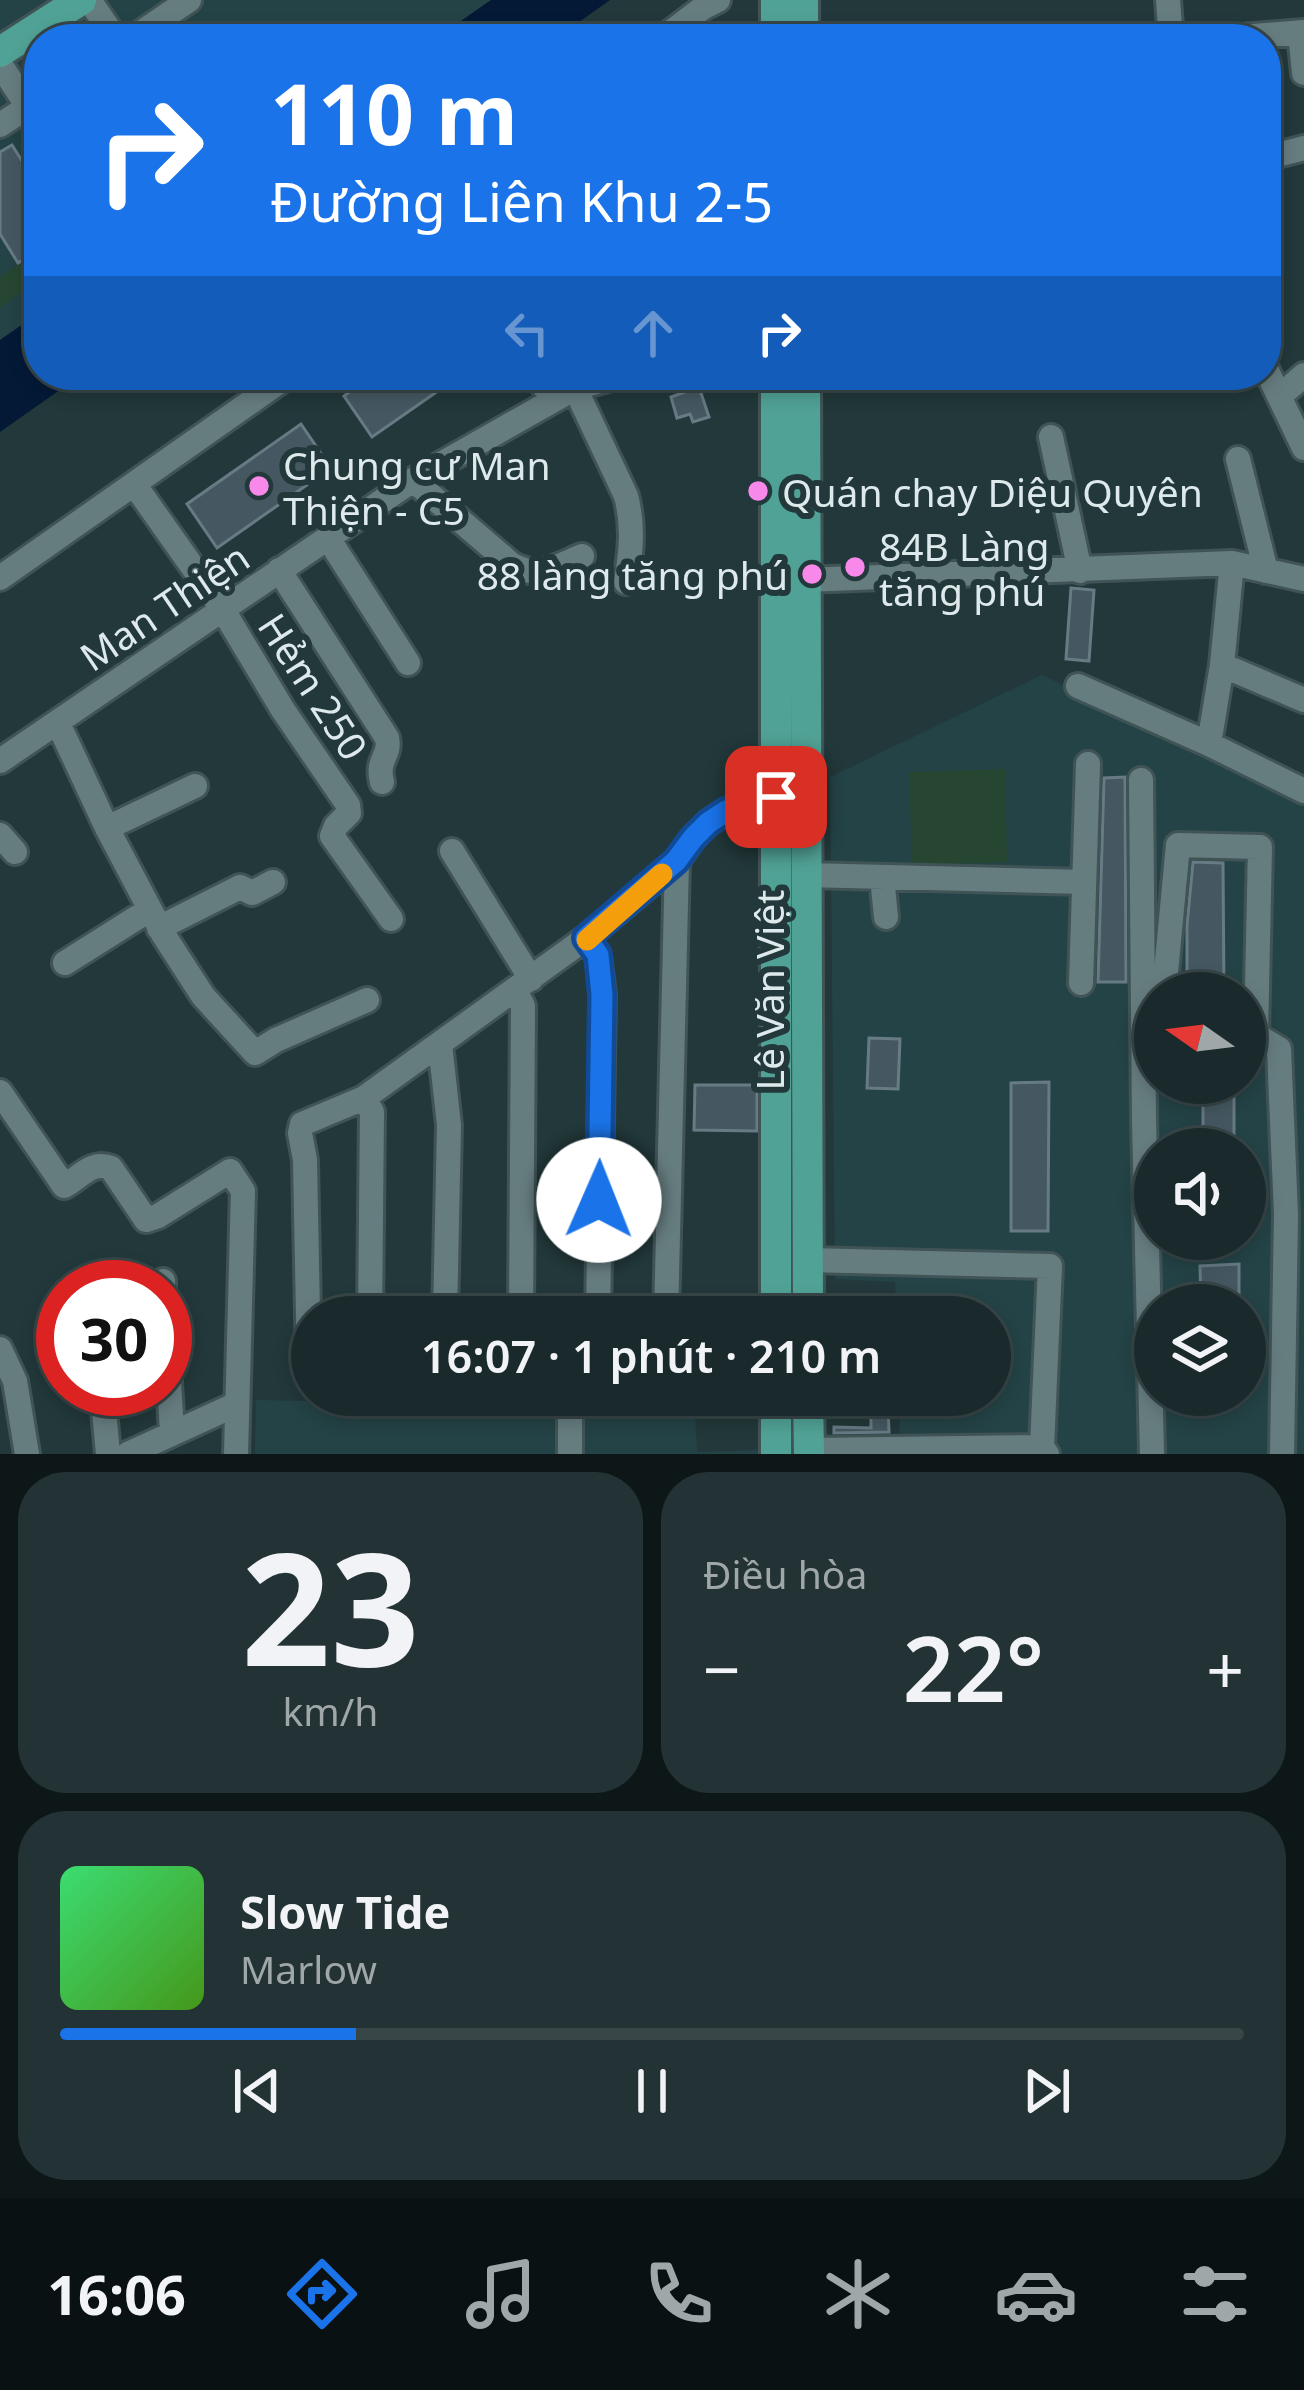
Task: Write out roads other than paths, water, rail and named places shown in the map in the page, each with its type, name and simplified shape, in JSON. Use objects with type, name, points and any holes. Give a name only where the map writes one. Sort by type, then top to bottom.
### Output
[{"type":"main road","points":[[63,24],[85,0]]},
{"type":"main road","name":"Lê Văn Việt","points":[[777,390],[806,875],[808,1296]]},
{"type":"main road","name":"Lê Văn Việt","points":[[776,1296],[776,797],[804,390]]},
{"type":"main road","points":[[776,1416],[776,1454]]},
{"type":"main road","points":[[808,1416],[808,1452]]},
{"type":"street","points":[[85,0],[104,24]]},
{"type":"street","points":[[154,24],[189,0]]},
{"type":"street","points":[[682,24],[718,0]]},
{"type":"street","points":[[1302,33],[1304,73]]},
{"type":"street","points":[[0,64],[24,92]]},
{"type":"street","points":[[1280,396],[1304,375]]},
{"type":"street","points":[[0,578],[269,390]]},
{"type":"street","points":[[559,390],[626,496],[632,541],[626,582]]},
{"type":"street","name":"Man Thiện","points":[[0,761],[413,480],[574,390]]},
{"type":"street","points":[[1277,390],[1304,448]]},
{"type":"street","points":[[1051,437],[1080,571]]},
{"type":"street","points":[[1238,459],[1266,571]]},
{"type":"street","points":[[413,480],[525,572],[537,574],[582,556]]},
{"type":"street","points":[[134,484],[223,610]]},
{"type":"street","points":[[328,538],[408,663]]},
{"type":"street","points":[[791,581],[1232,563],[1304,579]]},
{"type":"street","points":[[1209,744],[1232,563]]},
{"type":"street","points":[[280,570],[387,738],[388,750],[379,767],[382,782]]},
{"type":"street","name":"Hẻm 250","points":[[223,610],[348,805],[350,813],[332,836],[391,919]]},
{"type":"street","points":[[1222,664],[1304,700]]},
{"type":"street","points":[[1078,686],[1304,791]]},
{"type":"street","points":[[58,723],[154,919],[202,996],[255,1053],[367,1000]]},
{"type":"street","points":[[1081,983],[1088,764]]},
{"type":"street","points":[[1142,780],[1152,1454]]},
{"type":"street","points":[[106,828],[195,786]]},
{"type":"street","points":[[308,1296],[302,1124],[364,1098],[586,938],[676,861],[708,823],[726,811],[776,797]]},
{"type":"street","points":[[1166,972],[1178,845],[1260,847],[1253,972]]},
{"type":"street","points":[[452,850],[523,984],[521,1296]]},
{"type":"street","points":[[666,1296],[676,861]]},
{"type":"street","points":[[806,875],[1084,882]]},
{"type":"street","points":[[882,877],[886,917]]},
{"type":"street","points":[[65,963],[154,919],[240,887],[252,893],[273,882]]},
{"type":"street","points":[[586,938],[598,955],[602,995],[598,1296]]},
{"type":"street","points":[[1266,1043],[1279,1049],[1284,1163],[1282,1454]]},
{"type":"street","points":[[440,1044],[448,1124],[445,1296]]},
{"type":"street","points":[[0,1092],[62,1184],[94,1166],[111,1168],[146,1220],[230,1171],[243,1191],[236,1454]]},
{"type":"street","points":[[364,1098],[372,1112],[370,1296]]},
{"type":"street","points":[[1284,1163],[1304,1202]]},
{"type":"street","points":[[808,1259],[1050,1267],[1045,1451],[808,1452]]},
{"type":"street","points":[[0,1349],[15,1381],[27,1454]]},
{"type":"street","points":[[128,1454],[237,1404]]},
{"type":"street","points":[[104,1416],[108,1454]]},
{"type":"street","points":[[171,1416],[172,1432]]},
{"type":"street","points":[[569,1454],[570,1416]]},
{"type":"water","points":[[491,0],[610,0],[576,24],[457,24]]},
{"type":"water","points":[[24,323],[24,390],[60,390],[0,432],[0,340]]},
{"type":"place","name":"Chung cư Man Thiện - C5","points":[[259,486]]},
{"type":"place","name":"Quán chay Diệu Quyên","points":[[758,491]]},
{"type":"place","name":"84B Làng tăng phú","points":[[855,567]]},
{"type":"place","name":"88 làng tăng phú","points":[[812,574]]}]
